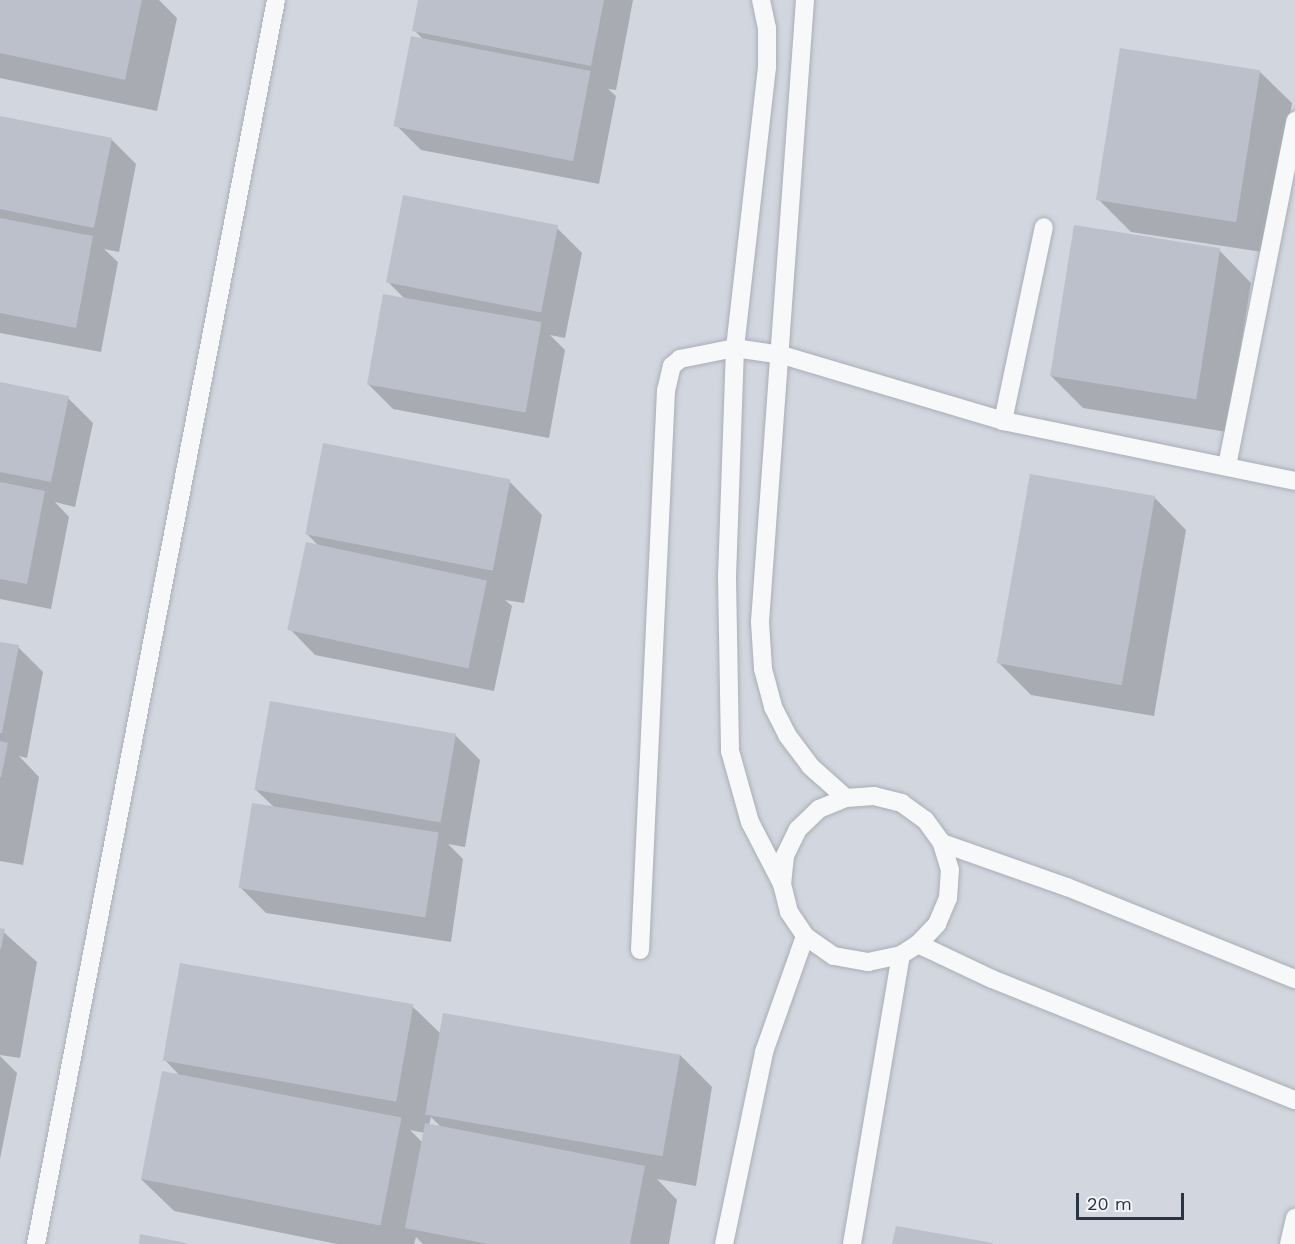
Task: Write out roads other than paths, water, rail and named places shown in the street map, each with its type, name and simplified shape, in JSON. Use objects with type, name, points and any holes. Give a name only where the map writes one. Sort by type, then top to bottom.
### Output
[{"type":"lane","points":[[36,1244],[276,0]]},
{"type":"lane","points":[[761,0],[767,28],[767,67],[735,348],[727,577],[730,751],[750,822],[782,884],[789,912],[805,936],[834,956],[868,962],[901,955],[918,944],[937,924],[948,898],[950,870],[942,843],[925,820],[902,803],[874,796],[846,798],[819,809],[798,830],[785,856],[782,884]]},
{"type":"lane","points":[[805,0],[782,356],[762,562],[763,669],[773,707],[786,735],[810,766],[846,798]]},
{"type":"lane","points":[[1227,466],[1295,121]]},
{"type":"lane","points":[[1003,421],[1044,227]]},
{"type":"lane","points":[[640,950],[668,376],[680,359],[735,348],[782,356],[1003,421],[1295,481]]},
{"type":"lane","points":[[942,843],[1067,887],[1295,979]]},
{"type":"lane","points":[[723,1244],[764,1052],[805,936]]},
{"type":"lane","points":[[918,944],[992,979],[1295,1100]]},
{"type":"lane","points":[[852,1244],[901,955]]},
{"type":"lane","points":[[1289,1244],[1295,1218]]}]
